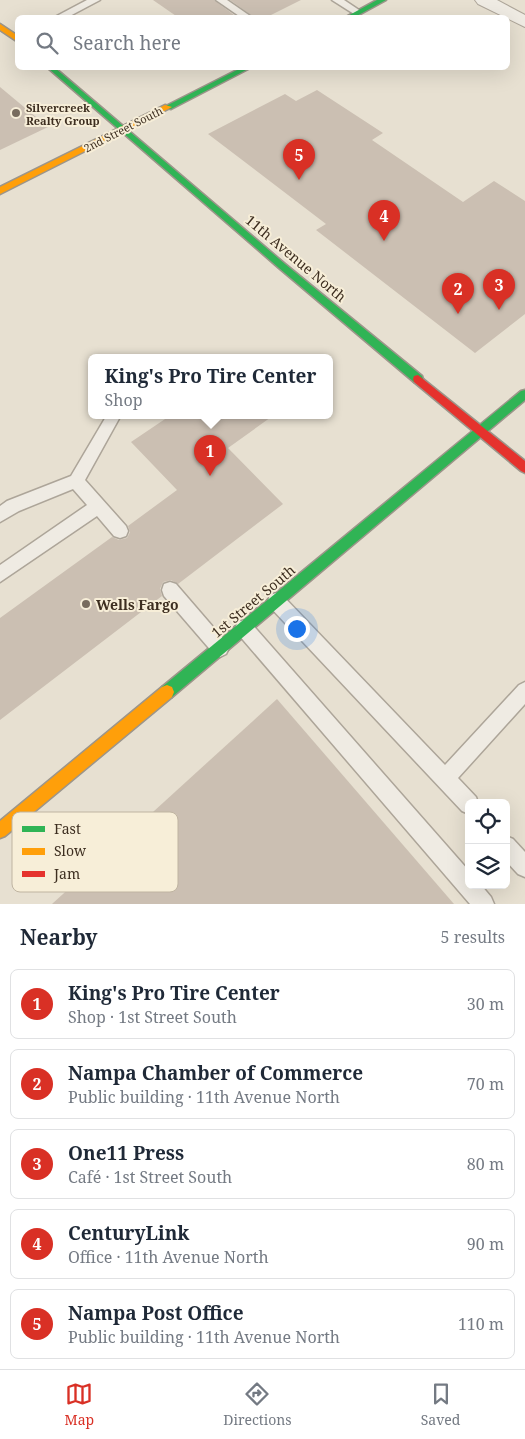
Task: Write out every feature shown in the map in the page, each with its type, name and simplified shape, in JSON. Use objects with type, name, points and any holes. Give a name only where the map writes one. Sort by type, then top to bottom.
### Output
[{"type":"main road","points":[[352,15],[382,0]]},
{"type":"main road","points":[[0,26],[15,37]]},
{"type":"main road","name":"11th Avenue North","points":[[53,70],[282,266],[525,468]]},
{"type":"main road","name":"2nd Street South","points":[[0,191],[242,70]]},
{"type":"main road","name":"1st Street South","points":[[23,812],[525,394]]},
{"type":"main road","name":"1st Street South","points":[[0,831],[12,821]]},
{"type":"street","points":[[484,0],[525,22]]},
{"type":"lane","points":[[63,15],[94,0]]},
{"type":"lane","points":[[221,0],[244,15]]},
{"type":"lane","points":[[337,0],[352,15]]},
{"type":"lane","points":[[0,515],[13,506],[76,481],[112,419]]},
{"type":"lane","points":[[76,481],[120,532]]},
{"type":"lane","points":[[0,574],[98,506]]},
{"type":"lane","points":[[170,590],[220,648]]},
{"type":"lane","points":[[276,601],[465,800]]},
{"type":"lane","points":[[244,628],[484,904]]},
{"type":"lane","points":[[445,778],[525,691]]},
{"type":"lane","points":[[510,850],[525,867]]},
{"type":"building","points":[[153,0],[214,0],[234,15],[175,15]]},
{"type":"building","points":[[230,0],[301,0],[271,15],[251,15]]},
{"type":"building","name":"Silvercreek Realty Group","points":[[0,87],[48,127],[0,150]]},
{"type":"building","points":[[317,90],[383,133],[372,140],[463,202],[494,181],[525,201],[525,314],[475,353],[316,230],[326,224],[208,134],[285,94],[296,101]]},
{"type":"building","points":[[165,419],[268,419],[228,448],[283,504],[178,584],[171,580],[163,582],[160,589],[162,596],[0,720],[0,618],[112,537],[119,540],[127,538],[130,532],[128,526],[177,490],[131,442]]},
{"type":"building","points":[[277,699],[454,904],[52,904],[65,892],[178,892],[178,812],[153,812]]},
{"type":"traffic: fast","points":[[353,15],[382,0]]},
{"type":"traffic: fast","points":[[53,70],[282,266],[418,379]]},
{"type":"traffic: fast","points":[[168,107],[242,70]]},
{"type":"traffic: fast","points":[[167,692],[525,394]]},
{"type":"traffic: slow","points":[[0,26],[15,38]]},
{"type":"traffic: slow","points":[[0,191],[168,107]]},
{"type":"traffic: slow","points":[[23,812],[167,692]]},
{"type":"traffic: slow","points":[[0,831],[12,821]]},
{"type":"traffic: jam","points":[[418,379],[525,468]]},
{"type":"place","name":"Silvercreek Realty Group","points":[[16,113]]},
{"type":"place","name":"Nampa Post Office","points":[[299,180]]},
{"type":"place","name":"CenturyLink","points":[[384,241]]},
{"type":"place","name":"One11 Press","points":[[499,310]]},
{"type":"place","name":"Nampa Chamber of Commerce","points":[[458,314]]},
{"type":"place","name":"King's Pro Tire Center","points":[[210,476]]},
{"type":"place","name":"Wells Fargo","points":[[86,604]]}]
